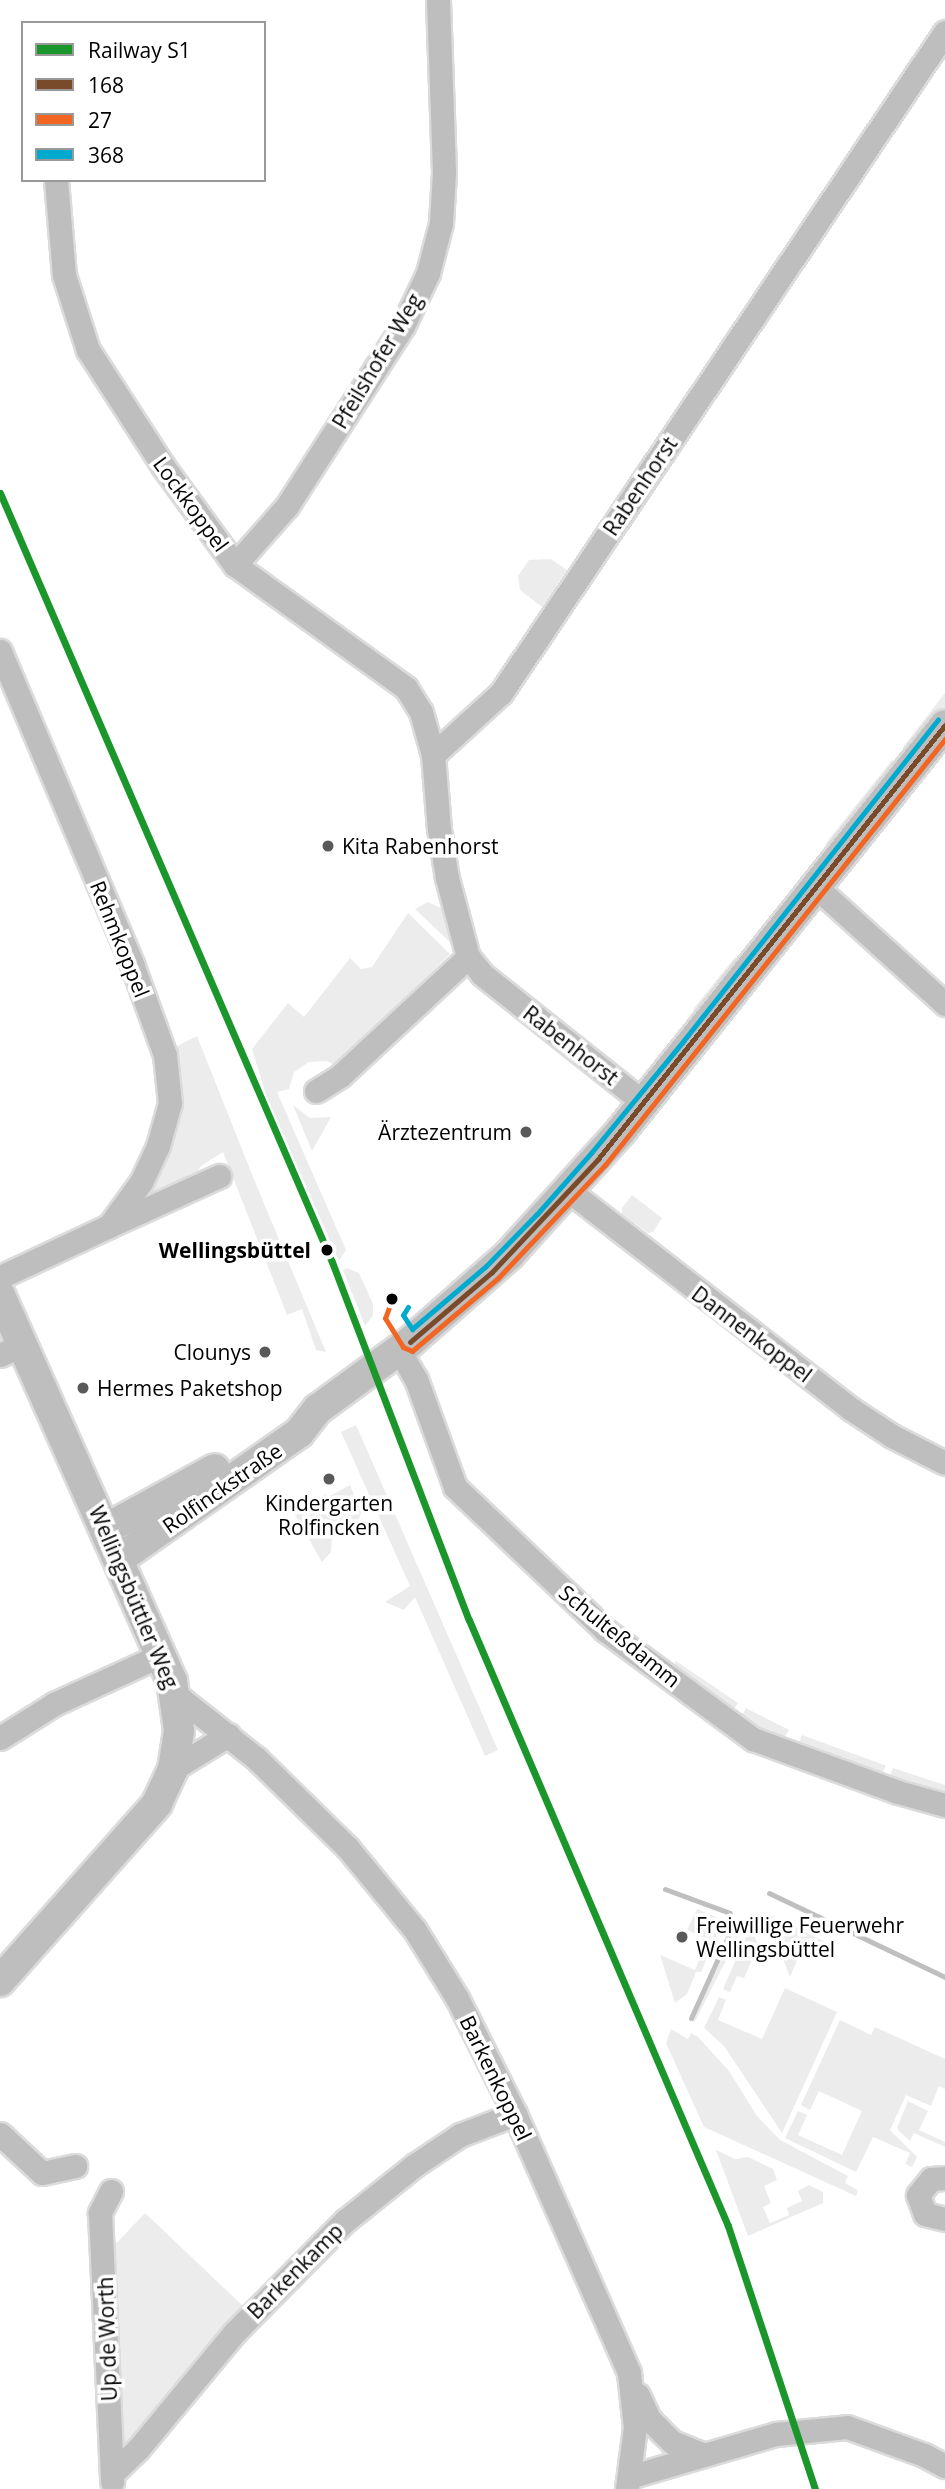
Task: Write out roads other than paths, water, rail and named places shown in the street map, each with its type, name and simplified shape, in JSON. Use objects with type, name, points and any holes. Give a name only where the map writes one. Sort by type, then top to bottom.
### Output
[{"type":"main road","name":"Rolfinckstraße","points":[[106,1530],[177,1492],[294,1419],[318,1409],[399,1350],[492,1272],[569,1191],[644,1103],[945,725]]},
{"type":"main road","name":"Wellingsbüttler Weg","points":[[0,1295],[12,1349],[106,1530],[161,1655],[176,1695],[179,1731],[173,1769],[164,1793],[147,1818],[0,1981]]},
{"type":"main road","name":"Rolfinckstraße","points":[[119,1559],[299,1433],[318,1409]]},
{"type":"street","name":"Pfeilshofer Weg","points":[[235,565],[288,506],[403,326],[428,274],[441,223],[444,172],[438,0]]},
{"type":"street","name":"Rabenhorst","points":[[644,1103],[482,974],[468,957],[447,878],[439,829],[433,755],[501,693],[945,32]]},
{"type":"street","name":"Lockkoppel","points":[[56,182],[64,275],[88,350],[163,466],[235,565],[406,688],[421,712],[433,755]]},
{"type":"street","name":"Rehmkoppel","points":[[0,651],[132,964],[165,1055],[170,1103],[158,1146],[141,1182],[109,1226]]},
{"type":"street","points":[[816,887],[945,1004]]},
{"type":"street","points":[[316,1091],[340,1076],[468,957]]},
{"type":"street","name":"Rehmkoppel","points":[[0,1277],[219,1176]]},
{"type":"street","name":"Dannenkoppel","points":[[569,1191],[851,1409],[892,1436],[945,1463]]},
{"type":"street","name":"Schulteßdamm","points":[[399,1350],[414,1373],[455,1487],[605,1630],[753,1740],[898,1792],[945,1805]]},
{"type":"street","points":[[0,1738],[54,1704],[161,1655]]},
{"type":"street","name":"Barkenkoppel","points":[[176,1695],[228,1735],[347,1847],[415,1930],[457,1998],[515,2114],[629,2373],[635,2427],[628,2483]]},
{"type":"street","points":[[173,1769],[228,1735]]},
{"type":"street","name":"Barkenkamp","points":[[112,2482],[234,2333],[345,2221],[415,2165],[460,2135],[515,2114]]},
{"type":"street","points":[[0,2134],[42,2174],[75,2166]]},
{"type":"street","points":[[945,2178],[931,2179],[918,2195],[925,2214],[938,2220],[945,2219]]},
{"type":"street","name":"Up de Worth","points":[[111,2191],[100,2213],[112,2482]]},
{"type":"street","points":[[629,2373],[649,2419],[672,2442],[702,2454]]},
{"type":"street","points":[[628,2483],[702,2454],[776,2434],[847,2427],[924,2455],[945,2466]]},
{"type":"waterway","points":[[665,1889],[730,1913]]},
{"type":"waterway","points":[[769,1893],[945,1977]]},
{"type":"waterway","points":[[691,2018],[734,1923]]},
{"type":"rail line","name":"S1","points":[[0,493],[332,1262],[469,1620],[728,2226],[815,2489]]},
{"type":"place","name":"Kita Rabenhorst","points":[[328,846]]},
{"type":"place","name":"Ärztezentrum","points":[[526,1132]]},
{"type":"place","name":"Wellingsbüttel","points":[[327,1250]]},
{"type":"place","name":"Clounys","points":[[265,1352]]},
{"type":"place","name":"Hermes Paketshop","points":[[83,1388]]},
{"type":"place","name":"Kindergarten Rolfincken","points":[[329,1479]]},
{"type":"place","name":"Freiwillige Feuerwehr Wellingsbüttel","points":[[682,1937]]}]
